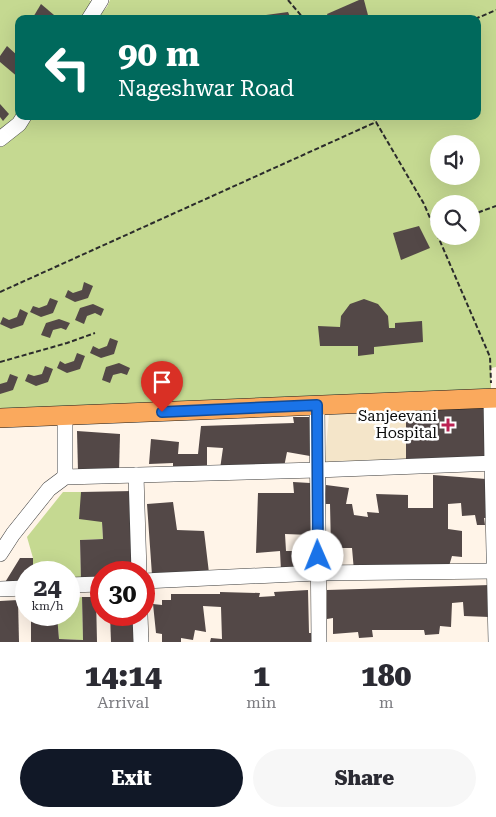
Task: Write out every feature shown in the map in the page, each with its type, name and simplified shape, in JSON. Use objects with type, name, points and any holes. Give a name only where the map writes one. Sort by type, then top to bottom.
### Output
[{"type":"main road","points":[[0,418],[494,398]]},
{"type":"street","points":[[92,15],[101,0]]},
{"type":"street","points":[[0,139],[22,120]]},
{"type":"street","points":[[494,398],[496,642]]},
{"type":"street","points":[[317,405],[319,642]]},
{"type":"street","points":[[64,477],[65,416]]},
{"type":"street","points":[[0,554],[49,488],[64,477],[494,463]]},
{"type":"street","points":[[136,475],[139,561]]},
{"type":"street","points":[[155,580],[318,573],[495,571]]},
{"type":"street","points":[[0,590],[15,589]]},
{"type":"street","points":[[140,626],[141,642]]},
{"type":"path","points":[[288,0],[301,15]]},
{"type":"path","points":[[481,16],[496,10]]},
{"type":"path","points":[[0,292],[376,122],[424,204],[430,218]]},
{"type":"path","points":[[480,212],[496,206]]},
{"type":"path","points":[[441,245],[490,357],[494,398]]},
{"type":"path","points":[[0,362],[66,343],[95,332]]},
{"type":"path","points":[[490,368],[496,367]]},
{"type":"shaded area","points":[[406,412],[406,463],[324,470],[329,414]]},
{"type":"green space","points":[[0,0],[89,0],[98,6],[92,15],[15,15],[15,120],[481,120],[481,15],[99,15],[107,7],[110,0],[496,0],[496,367],[491,368],[491,398],[0,418]]},
{"type":"green space","points":[[63,492],[81,492],[102,522],[103,539],[80,540],[81,583],[80,561],[33,561],[27,537]]},
{"type":"green space","points":[[80,597],[82,597],[83,640],[59,639],[58,626],[80,626]]},
{"type":"building","points":[[359,0],[364,0],[368,15],[327,15]]},
{"type":"building","points":[[41,4],[54,15],[34,15]]},
{"type":"building","points":[[288,12],[289,15],[266,15]]},
{"type":"building","points":[[7,46],[15,53],[15,75],[0,62],[0,56]]},
{"type":"building","points":[[0,104],[9,114],[3,121],[0,117]]},
{"type":"building","points":[[419,226],[430,248],[401,260],[393,233]]},
{"type":"building","points":[[84,282],[93,286],[88,298],[75,302],[65,297],[68,290],[73,293],[82,290]]},
{"type":"building","points":[[50,298],[58,301],[53,313],[41,317],[30,312],[33,306],[39,308],[47,305]]},
{"type":"building","points":[[364,299],[378,304],[388,316],[389,328],[395,328],[395,323],[422,321],[423,342],[374,347],[374,354],[358,356],[358,346],[320,346],[318,326],[340,327],[341,316],[350,304]]},
{"type":"building","points":[[93,304],[104,309],[101,316],[95,313],[87,316],[84,324],[75,320],[80,308]]},
{"type":"building","points":[[20,309],[28,313],[23,325],[11,329],[0,324],[3,317],[9,320],[17,317]]},
{"type":"building","points":[[59,319],[70,323],[66,330],[61,328],[53,330],[50,338],[41,335],[46,323]]},
{"type":"building","points":[[110,338],[118,341],[114,354],[101,358],[90,353],[93,346],[99,349],[107,346]]},
{"type":"building","points":[[77,353],[85,356],[80,369],[67,373],[57,368],[60,361],[65,364],[74,361]]},
{"type":"building","points":[[119,363],[130,368],[127,375],[121,373],[113,375],[110,383],[102,380],[106,367]]},
{"type":"building","points":[[45,366],[53,369],[48,382],[36,386],[25,381],[28,374],[34,376],[42,374]]},
{"type":"building","points":[[10,374],[18,377],[13,390],[0,394],[0,384],[7,382]]},
{"type":"building","points":[[435,405],[487,406],[487,459],[406,463],[406,412],[435,413]]},
{"type":"building","points":[[293,417],[312,417],[310,456],[287,452],[284,467],[220,469],[223,448],[207,447],[207,470],[173,471],[173,463],[149,464],[151,439],[179,442],[178,454],[198,454],[201,426],[294,423]]},
{"type":"building","points":[[77,431],[120,434],[119,473],[78,471]]},
{"type":"building","points":[[433,475],[486,479],[487,518],[484,518],[485,525],[477,525],[475,515],[462,516],[461,503],[448,504],[448,529],[462,531],[462,557],[452,556],[449,566],[354,571],[352,548],[331,548],[330,504],[324,504],[326,485],[349,488],[346,504],[352,504],[354,515],[368,517],[367,512],[379,513],[376,494],[408,495],[408,508],[433,508]]},
{"type":"building","points":[[293,482],[310,483],[311,535],[285,534],[286,551],[312,551],[313,569],[281,571],[280,551],[256,553],[258,493],[294,493]]},
{"type":"building","points":[[133,491],[135,561],[90,561],[90,582],[81,583],[80,540],[103,539],[102,522],[79,519],[81,492]]},
{"type":"building","points":[[173,502],[177,530],[204,531],[209,573],[155,575],[155,561],[151,561],[147,504]]},
{"type":"building","points":[[20,558],[33,558],[33,561],[18,561]]},
{"type":"building","points":[[15,566],[15,584],[4,584]]},
{"type":"building","points":[[490,585],[489,617],[464,616],[463,602],[452,603],[451,627],[440,626],[439,634],[425,635],[424,630],[372,630],[373,637],[359,638],[358,632],[333,634],[333,618],[327,619],[327,590]]},
{"type":"building","points":[[308,590],[309,633],[315,633],[315,642],[210,642],[211,638],[222,639],[221,607],[203,606],[206,632],[195,630],[193,640],[181,638],[181,642],[162,642],[162,634],[156,633],[155,604],[162,605],[162,600],[171,600],[171,594],[260,593],[259,597],[275,596],[274,592]]},
{"type":"building","points":[[82,597],[90,597],[90,626],[97,626],[97,642],[31,642],[31,626],[58,626],[59,639],[83,640]]},
{"type":"building","points":[[15,600],[15,626],[19,626],[19,642],[0,642],[0,601]]},
{"type":"building","points":[[110,626],[137,626],[138,642],[111,642]]},
{"type":"place","name":"Sanjeevani Hospital","points":[[448,425]]},
{"type":"route","points":[[162,412],[317,405],[318,556]]}]
